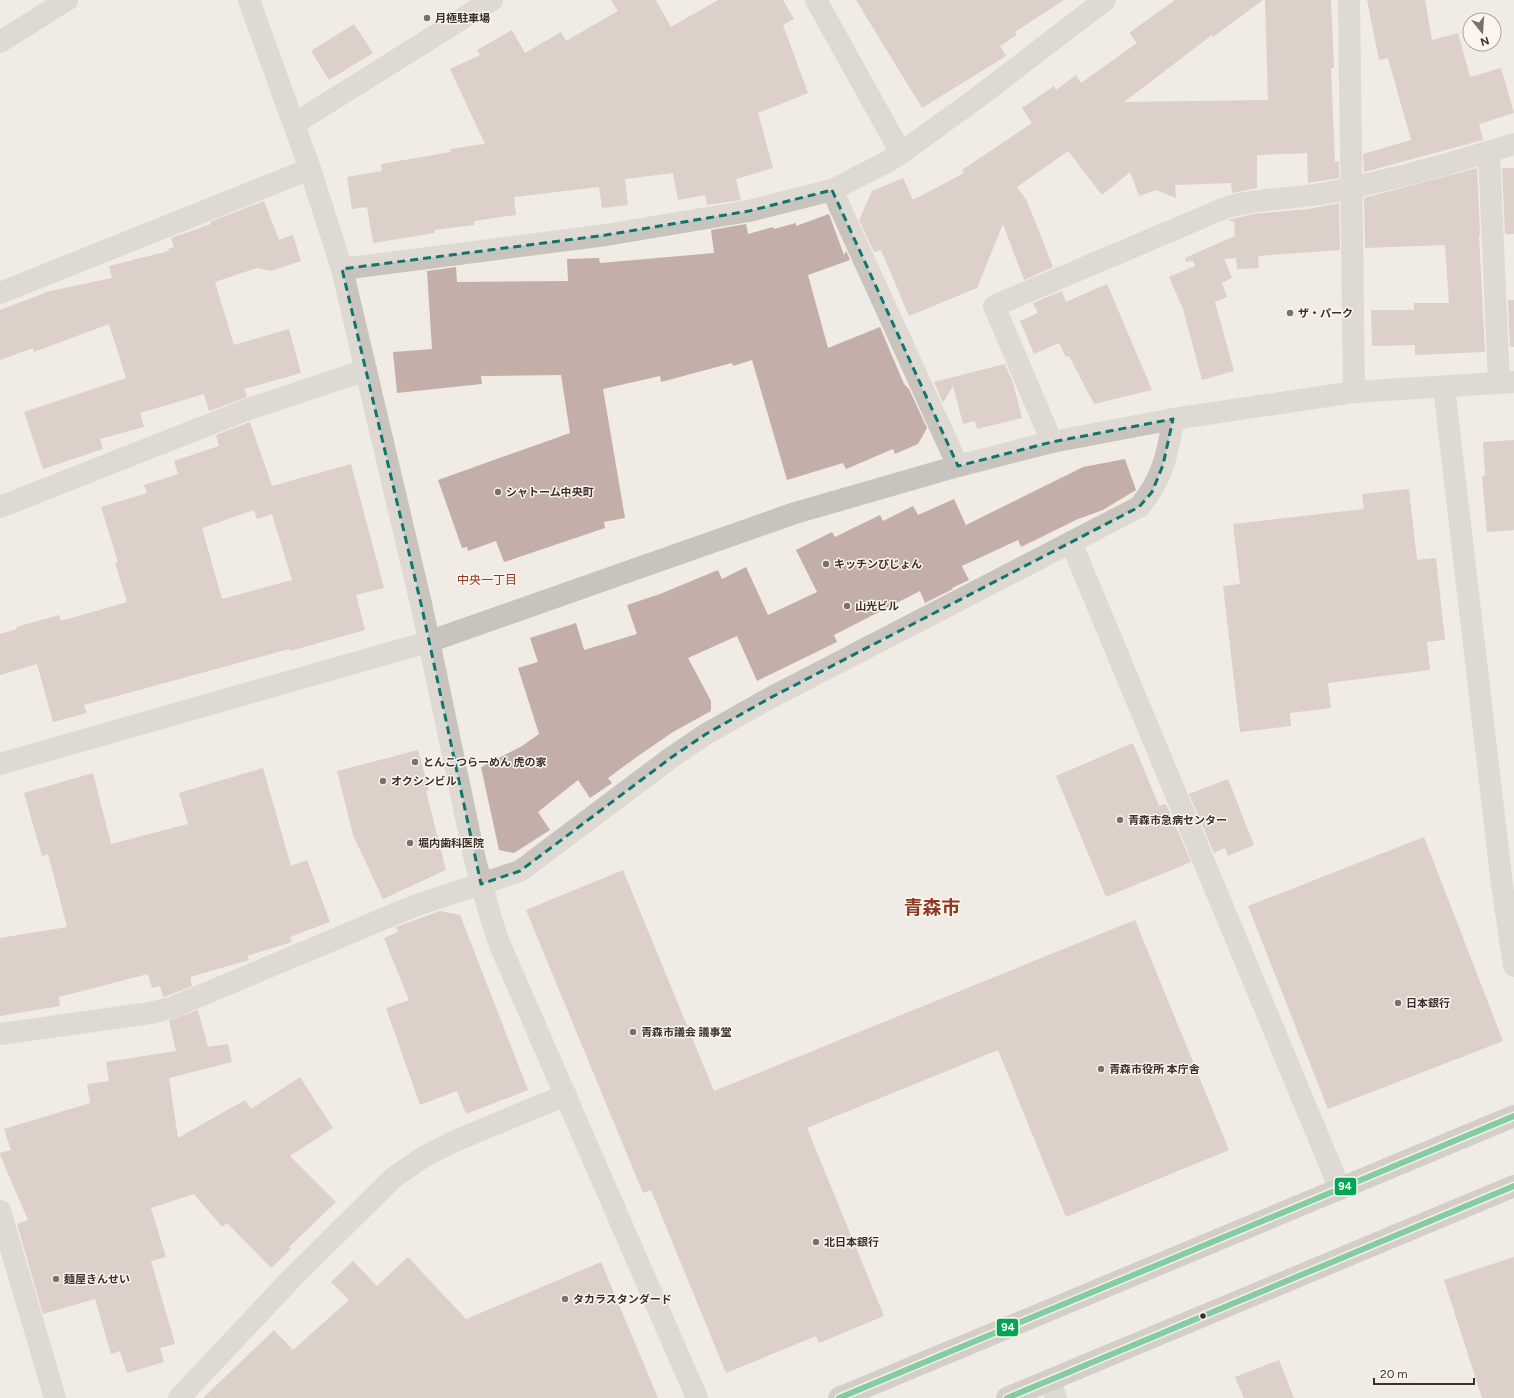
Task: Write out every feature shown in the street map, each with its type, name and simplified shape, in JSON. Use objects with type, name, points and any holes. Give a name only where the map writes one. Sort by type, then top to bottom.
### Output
[{"type":"highway","points":[[839,1398],[1514,1116]]},
{"type":"highway","points":[[1007,1398],[1053,1389],[1514,1186]]},
{"type":"street","points":[[0,42],[67,0]]},
{"type":"street","points":[[249,0],[310,169],[342,269],[428,642],[481,884],[500,945],[697,1398]]},
{"type":"street","points":[[294,124],[492,0]]},
{"type":"street","points":[[816,0],[901,153]]},
{"type":"street","points":[[342,269],[606,235],[749,211],[832,190],[887,162],[901,153],[990,89],[1106,0]]},
{"type":"street","points":[[1349,0],[1354,392]]},
{"type":"street","points":[[1052,442],[994,306],[1226,207],[1244,202],[1306,196],[1351,187],[1489,152],[1514,144]]},
{"type":"street","points":[[0,764],[428,642],[796,513],[958,466],[1052,442],[1173,419],[1354,392],[1506,382],[1489,152]]},
{"type":"street","points":[[0,293],[310,169]]},
{"type":"street","points":[[832,190],[958,466]]},
{"type":"street","points":[[0,507],[246,410],[366,370]]},
{"type":"street","points":[[1444,387],[1502,885],[1514,966]]},
{"type":"street","points":[[0,1034],[150,1014],[171,1008],[414,906],[510,875],[527,866],[672,757],[706,734],[770,698],[1139,507],[1152,492],[1167,453],[1173,419]]},
{"type":"street","points":[[1070,542],[1340,1189]]},
{"type":"street","points":[[179,1398],[293,1277],[393,1178],[425,1156],[457,1140],[566,1095]]},
{"type":"street","points":[[0,1211],[55,1398]]},
{"type":"highlighted area","points":[[832,190],[958,466],[1052,442],[1173,419],[1163,465],[1152,492],[1139,507],[770,698],[706,734],[672,757],[520,871],[481,884],[422,608],[342,269],[606,235],[749,211]]},
{"type":"building","points":[[611,0],[656,0],[671,27],[718,0],[783,0],[794,19],[783,25],[808,93],[758,113],[773,168],[736,179],[741,200],[707,205],[705,195],[678,200],[673,173],[625,179],[628,205],[602,208],[599,187],[514,197],[516,215],[474,221],[474,225],[434,230],[435,233],[373,243],[367,207],[352,209],[347,177],[382,171],[381,164],[451,152],[450,149],[485,144],[450,69],[480,55],[477,50],[512,30],[525,53],[561,32],[566,41],[618,11]]},
{"type":"building","points":[[856,0],[1064,0],[1015,32],[1017,35],[1000,46],[1006,56],[922,108]]},
{"type":"building","points":[[1175,0],[1263,0],[1213,37],[1212,35],[1124,102],[1268,100],[1265,0],[1331,0],[1334,68],[1331,68],[1335,162],[1339,161],[1339,178],[1308,183],[1307,153],[1257,155],[1257,188],[1232,193],[1231,183],[1175,185],[1176,198],[1156,190],[1139,196],[1130,172],[1102,195],[1068,151],[1017,187],[1027,201],[1053,267],[1024,280],[1003,224],[977,288],[909,316],[881,250],[874,252],[859,220],[872,191],[903,178],[913,200],[964,173],[962,170],[1032,123],[1022,108],[1054,86],[1056,90],[1076,75],[1081,83],[1137,43],[1129,33]]},
{"type":"building","points":[[1367,0],[1425,0],[1432,40],[1458,33],[1470,77],[1501,68],[1514,113],[1479,124],[1483,140],[1364,172],[1363,154],[1411,140],[1388,58],[1379,60]]},
{"type":"building","points":[[354,24],[373,53],[329,80],[311,51]]},
{"type":"building","points":[[1477,168],[1485,352],[1415,355],[1415,345],[1372,346],[1371,310],[1414,310],[1414,303],[1449,303],[1445,245],[1365,248],[1364,198]]},
{"type":"building","points":[[1502,168],[1514,168],[1514,234],[1505,234]]},
{"type":"building","points":[[264,201],[279,240],[293,235],[301,261],[271,271],[257,268],[215,282],[234,345],[289,329],[301,373],[244,389],[247,397],[209,411],[204,394],[140,413],[144,427],[100,439],[103,449],[43,469],[24,412],[126,378],[109,324],[34,352],[33,348],[0,360],[0,310],[50,291],[112,278],[109,266],[169,251],[168,249],[174,247],[171,238],[211,224],[210,222]]},
{"type":"building","points":[[1339,203],[1340,250],[1258,256],[1259,268],[1237,269],[1236,258],[1224,259],[1232,278],[1222,283],[1227,297],[1215,302],[1234,371],[1202,380],[1183,309],[1169,277],[1195,266],[1193,261],[1186,262],[1185,258],[1235,236],[1234,222],[1228,220],[1253,214],[1309,209]]},
{"type":"building","points":[[829,214],[844,255],[846,251],[850,260],[808,275],[828,348],[880,327],[904,384],[909,389],[927,428],[918,444],[895,454],[893,449],[846,469],[843,463],[787,480],[752,360],[733,366],[732,363],[661,382],[660,376],[603,389],[625,518],[604,522],[605,528],[504,562],[496,541],[468,551],[467,547],[462,548],[438,480],[570,433],[561,375],[481,376],[482,384],[397,393],[393,352],[432,349],[427,271],[456,267],[457,282],[568,281],[567,259],[599,258],[600,263],[714,253],[711,230],[746,224],[748,234],[773,227],[774,229],[796,223],[796,226]]},
{"type":"building","points":[[1107,284],[1152,390],[1094,404],[1069,356],[1066,357],[1059,343],[1034,354],[1020,321],[1038,313],[1033,303],[1062,291],[1066,302]]},
{"type":"building","points":[[1508,300],[1514,300],[1514,347],[1510,347]]},
{"type":"building","points":[[1005,364],[1013,383],[1022,418],[977,429],[975,421],[963,424],[953,386],[943,403],[934,382]]},
{"type":"building","points":[[250,422],[272,486],[351,464],[384,588],[356,595],[365,630],[290,651],[289,649],[84,705],[87,713],[53,722],[37,664],[0,675],[0,634],[17,629],[16,627],[59,615],[61,621],[127,602],[115,563],[118,562],[101,507],[147,493],[144,485],[178,474],[174,461],[219,446],[216,435]],"holes":[[[254,510],[257,519],[272,514],[292,580],[222,599],[202,528]]]},
{"type":"building","points":[[1514,440],[1514,530],[1487,532],[1482,476],[1485,475],[1483,442]]},
{"type":"building","points":[[1125,459],[1136,490],[1103,510],[1078,519],[1021,547],[1018,540],[962,566],[969,580],[952,588],[953,589],[925,603],[920,591],[834,635],[837,642],[757,681],[737,636],[688,658],[711,701],[711,711],[673,732],[638,756],[608,778],[612,783],[590,798],[578,780],[538,812],[550,830],[514,853],[499,850],[481,767],[522,746],[539,734],[518,668],[538,662],[530,638],[576,623],[584,650],[637,634],[627,605],[660,594],[718,570],[722,579],[746,567],[768,615],[817,592],[796,550],[832,532],[835,537],[880,515],[883,521],[913,506],[918,515],[954,499],[966,525],[1083,467]]},
{"type":"building","points":[[1409,489],[1417,560],[1436,558],[1445,640],[1427,642],[1430,670],[1328,683],[1331,708],[1290,713],[1291,726],[1240,732],[1223,586],[1240,584],[1233,524],[1364,509],[1362,494]]},
{"type":"building","name":"青森市急病センター","points":[[1133,743],[1159,806],[1166,804],[1191,862],[1106,897],[1056,776]]},
{"type":"building","points":[[418,750],[429,790],[426,791],[446,870],[383,899],[353,835],[337,771]]},
{"type":"building","points":[[263,768],[291,866],[307,860],[330,922],[290,937],[292,942],[247,956],[249,960],[190,977],[192,986],[167,996],[163,997],[160,986],[152,988],[148,974],[59,997],[60,1006],[0,1016],[0,938],[67,927],[48,854],[42,856],[24,793],[93,773],[111,844],[188,824],[179,793]]},
{"type":"building","points":[[1228,779],[1254,845],[1228,856],[1225,848],[1214,853],[1189,794]]},
{"type":"building","points":[[1424,837],[1503,1041],[1328,1109],[1248,906]]},
{"type":"building","points":[[623,870],[714,1091],[1135,920],[1229,1150],[1066,1217],[998,1050],[807,1128],[884,1316],[819,1343],[816,1336],[726,1373],[651,1190],[643,1193],[526,910]]},
{"type":"building","points":[[440,911],[460,915],[528,1090],[466,1114],[457,1091],[420,1105],[386,1008],[409,1000],[384,938],[398,932],[396,927]]},
{"type":"building","points":[[198,1010],[208,1047],[228,1044],[232,1062],[169,1078],[178,1138],[245,1100],[251,1109],[300,1077],[333,1128],[290,1156],[336,1202],[289,1247],[291,1249],[271,1268],[227,1223],[222,1227],[194,1194],[151,1208],[166,1257],[151,1261],[175,1344],[160,1348],[164,1362],[127,1373],[120,1351],[111,1354],[95,1299],[43,1314],[17,1224],[28,1220],[0,1155],[0,1153],[11,1150],[4,1129],[90,1103],[87,1084],[109,1081],[106,1062],[176,1051],[169,1021]]},
{"type":"building","points":[[408,1257],[466,1319],[601,1262],[658,1398],[203,1398],[274,1330],[293,1350],[349,1300],[331,1282],[353,1261],[377,1286]]},
{"type":"building","points":[[1514,1257],[1514,1398],[1482,1398],[1444,1280]]},
{"type":"building","points":[[1279,1360],[1294,1398],[1244,1398],[1235,1377]]},
{"type":"transit line","name":"94","points":[[839,1398],[1514,1116]]},
{"type":"transit line","name":"94","points":[[1007,1398],[1514,1186]]},
{"type":"place","name":"月極駐車場","points":[[427,18]]},
{"type":"place","name":"ザ・パーク","points":[[1290,313]]},
{"type":"place","name":"シャトーム中央町","points":[[498,492]]},
{"type":"place","name":"キッチンぴじょん","points":[[826,564]]},
{"type":"place","name":"山光ビル","points":[[847,606]]},
{"type":"place","name":"とんこつらーめん 虎の家","points":[[415,762]]},
{"type":"place","name":"オクシンビル","points":[[383,781]]},
{"type":"place","name":"青森市急病センター","points":[[1120,820]]},
{"type":"place","name":"堀内歯科医院","points":[[410,843]]},
{"type":"place","name":"日本銀行","points":[[1398,1003]]},
{"type":"place","name":"青森市議会 議事堂","points":[[633,1032]]},
{"type":"place","name":"青森市役所 本庁舎","points":[[1101,1069]]},
{"type":"place","name":"北日本銀行","points":[[816,1242]]},
{"type":"place","name":"麺屋きんせい","points":[[56,1279]]},
{"type":"place","name":"タカラスタンダード","points":[[565,1299]]},
{"type":"district","name":"中央一丁目","points":[[487,580]]},
{"type":"district","name":"青森市","points":[[932,907]]}]
